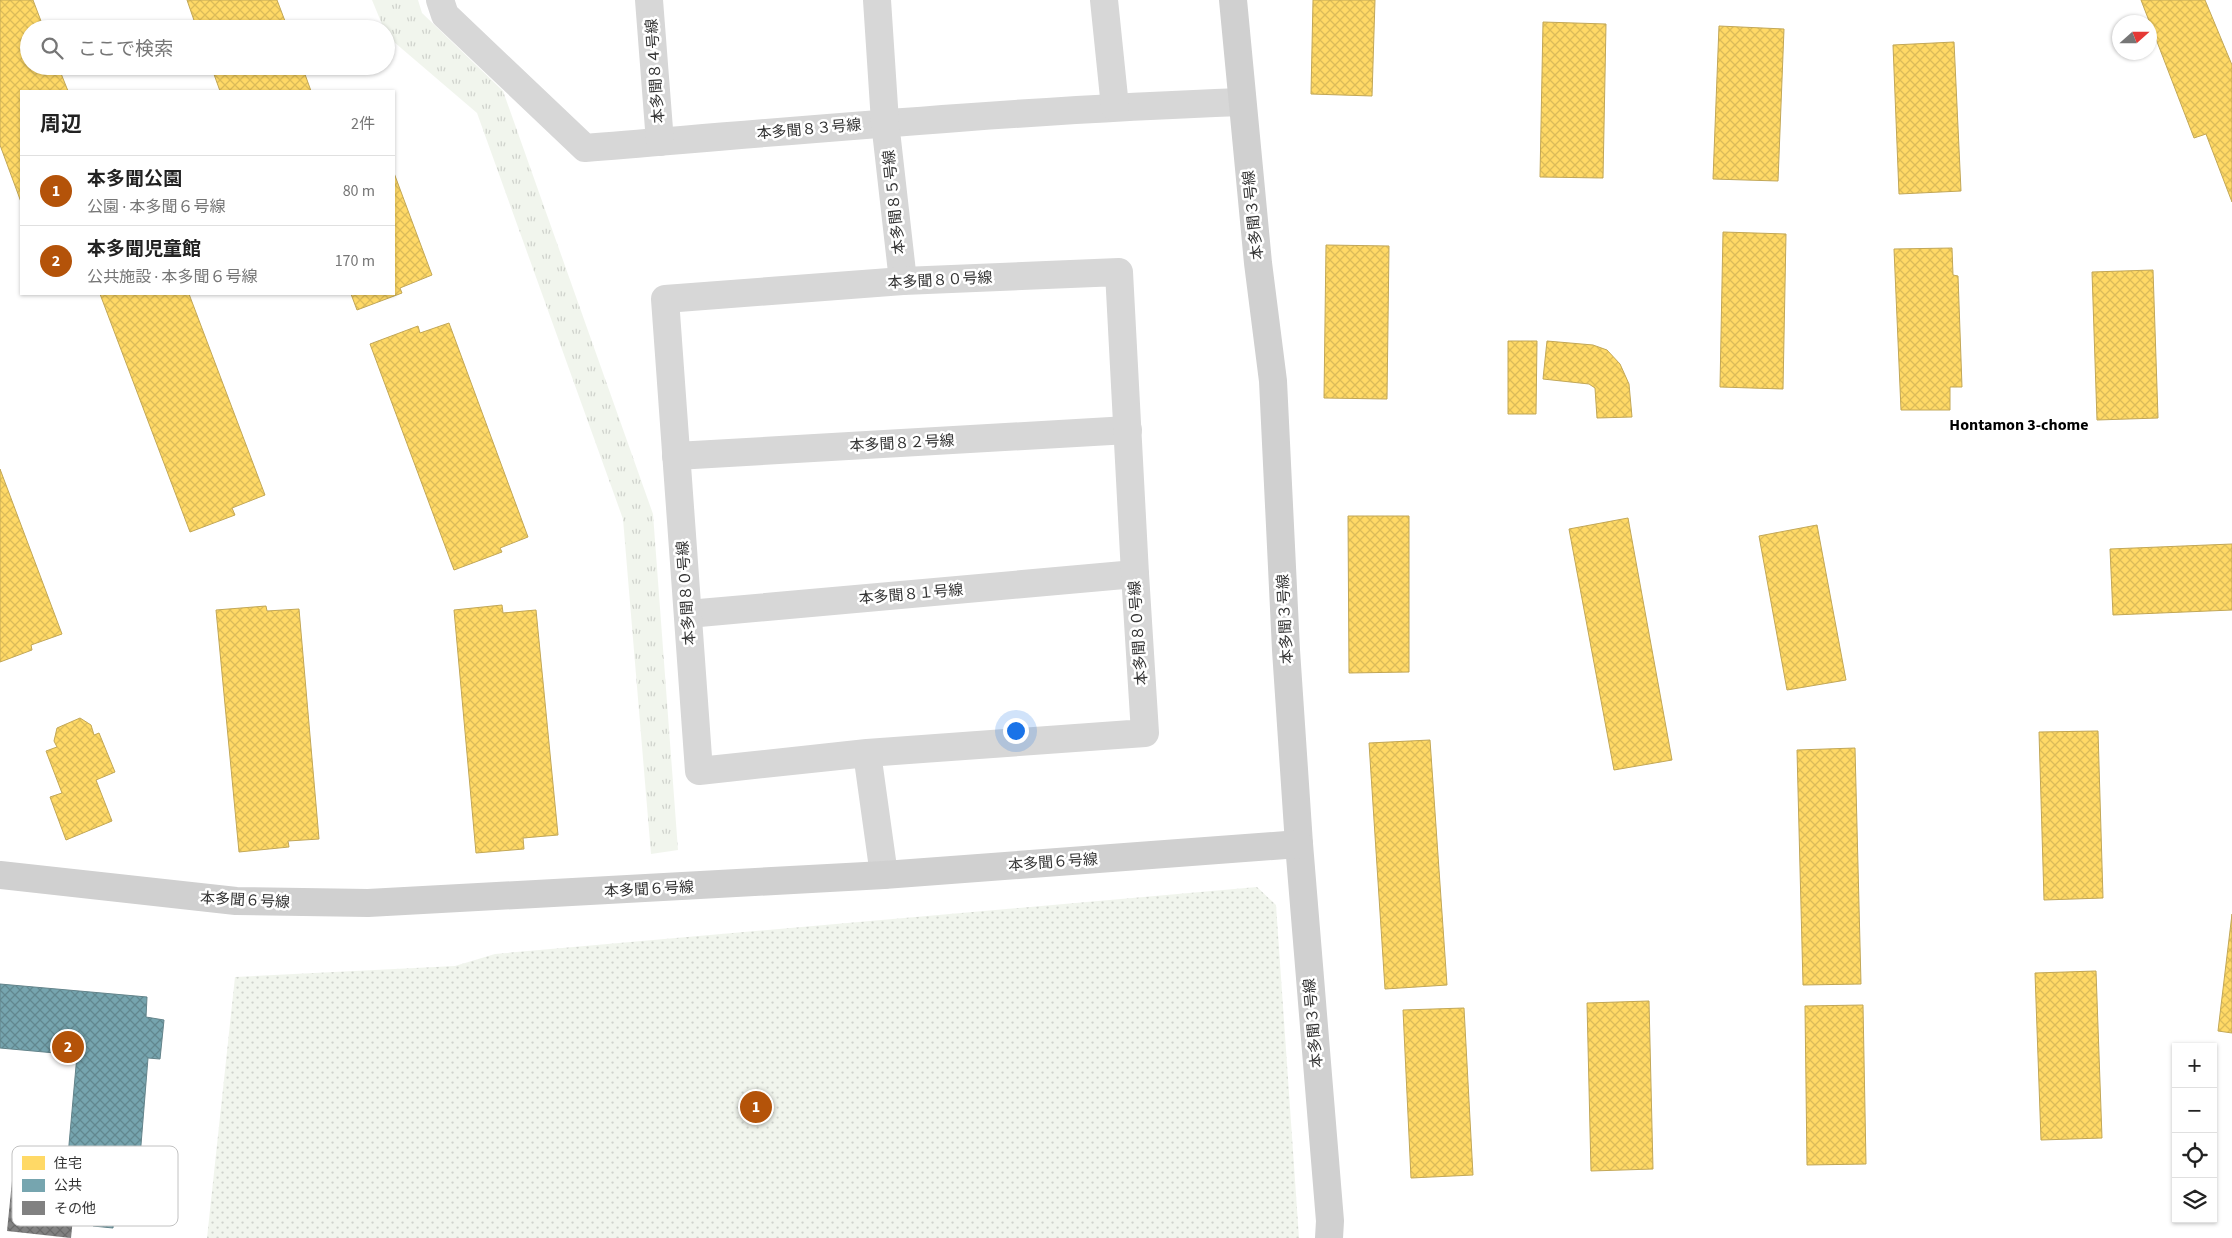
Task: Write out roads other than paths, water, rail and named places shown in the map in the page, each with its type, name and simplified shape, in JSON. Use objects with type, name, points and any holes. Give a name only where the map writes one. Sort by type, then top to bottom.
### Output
[{"type":"street","name":"本多聞８３号線","points":[[440,0],[445,15],[585,148],[885,122],[1115,107],[1242,102]]},
{"type":"street","name":"本多聞８４号線","points":[[649,0],[660,142]]},
{"type":"street","name":"本多聞８５号線","points":[[877,0],[885,122],[903,281]]},
{"type":"street","points":[[1104,0],[1115,107]]},
{"type":"street","name":"本多聞３号線","points":[[1233,0],[1258,264],[1273,381],[1286,650],[1299,844],[1329,1211],[1329,1238]]},
{"type":"street","name":"本多聞８０号線","points":[[1119,272],[1128,430],[1134,574],[1145,733],[867,753],[699,772],[665,299],[903,281],[1119,272]]},
{"type":"street","name":"本多聞８２号線","points":[[676,456],[1128,430]]},
{"type":"street","name":"本多聞８１号線","points":[[688,614],[1134,574]]},
{"type":"street","points":[[867,753],[884,875]]},
{"type":"street","name":"本多聞６号線","points":[[0,875],[236,901],[368,903],[884,875],[1299,844]]},
{"type":"place","name":"本多聞児童館","points":[[68,1047]]},
{"type":"place","name":"本多聞公園","points":[[756,1107]]},
{"type":"district","name":"Hontamon 3-chome","points":[[2019,424]]}]
